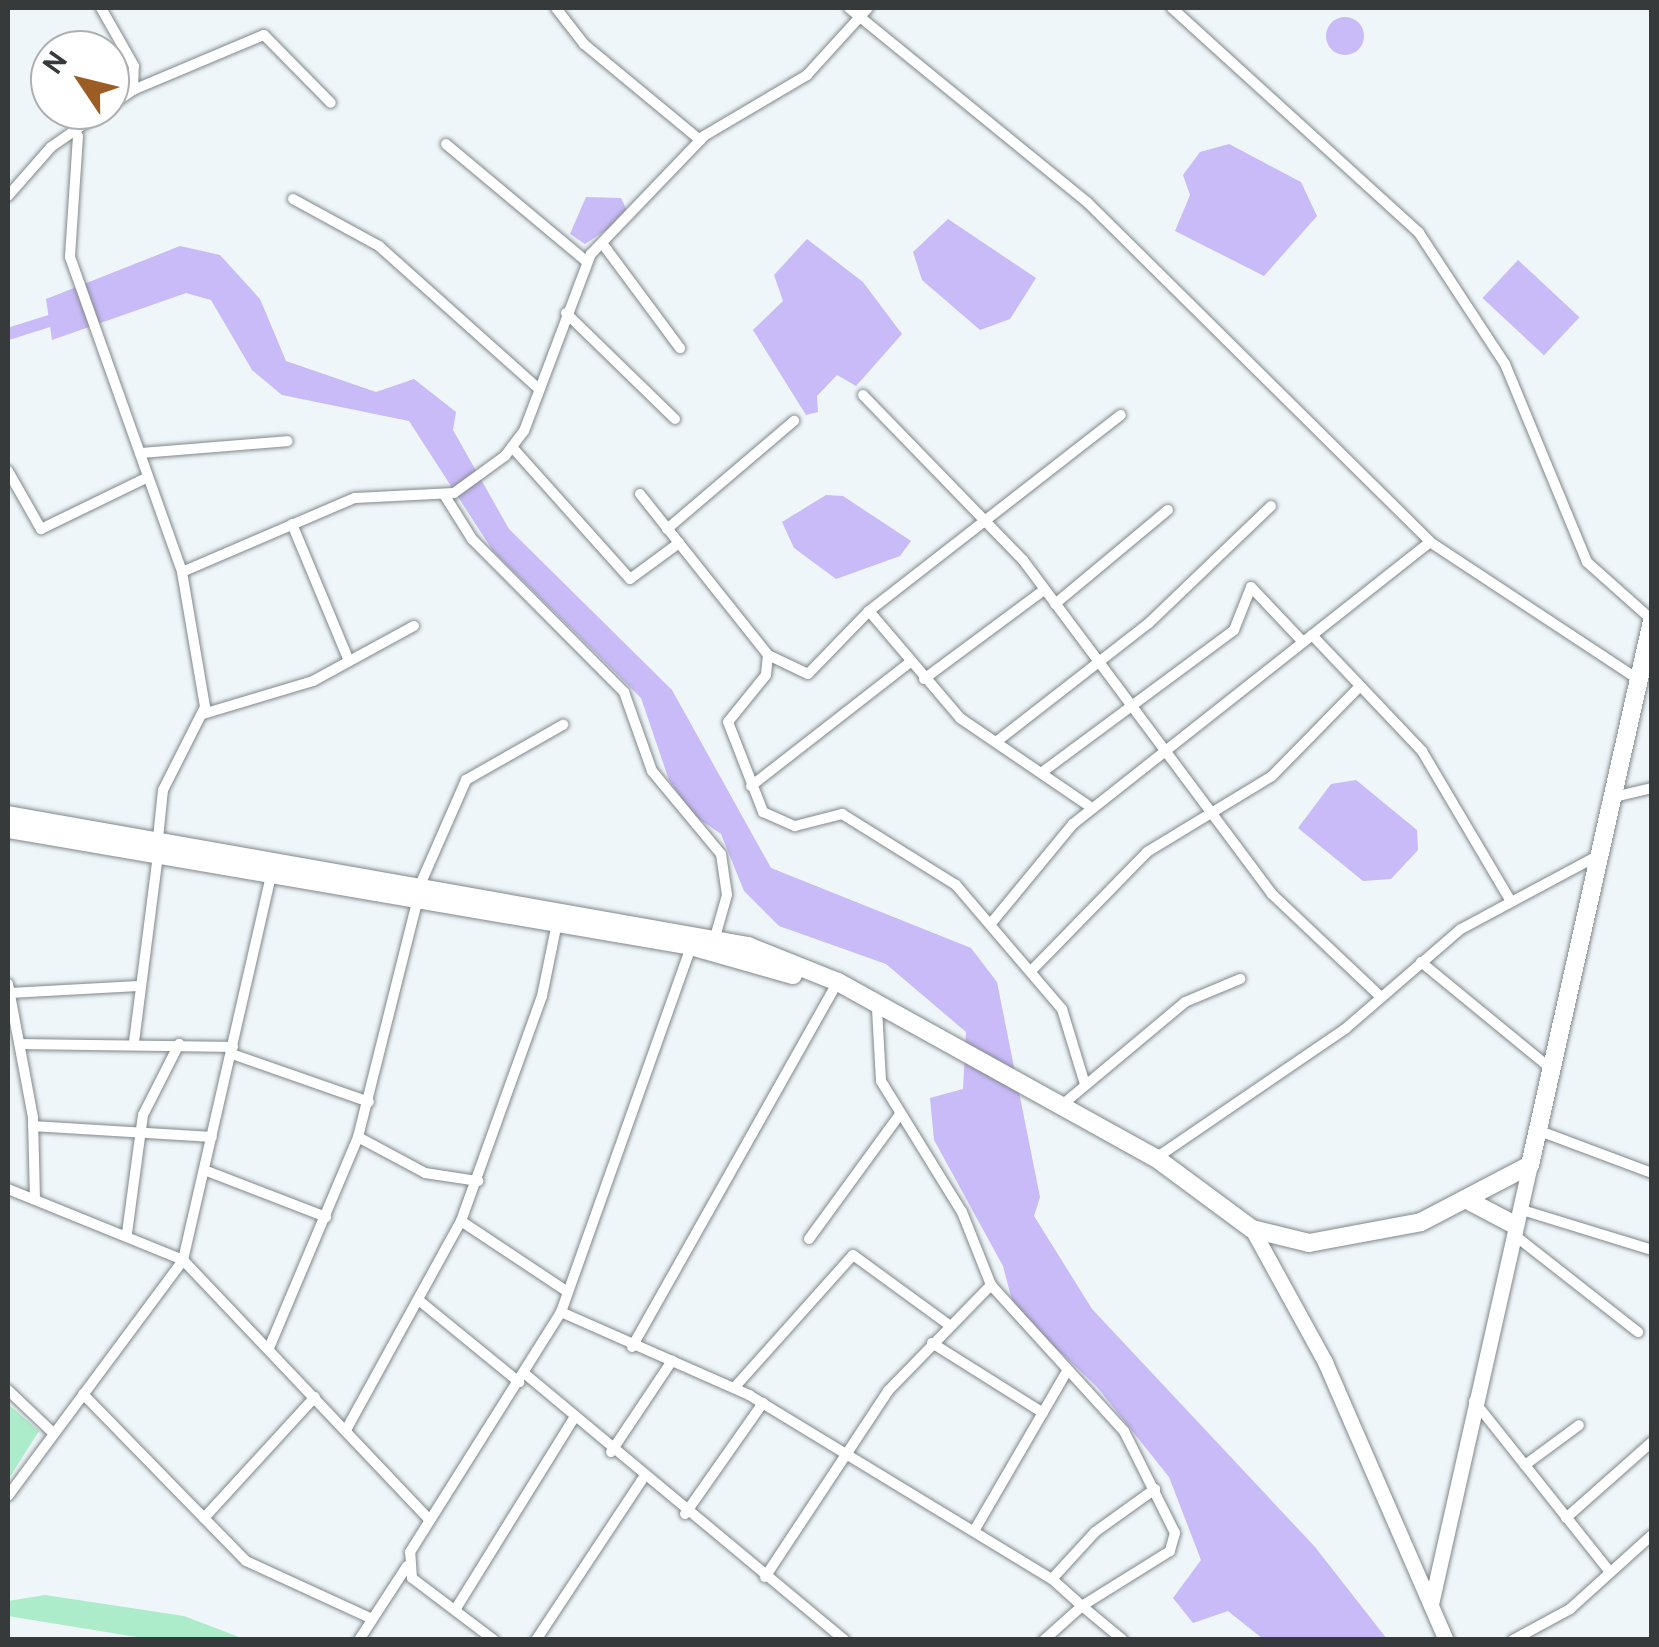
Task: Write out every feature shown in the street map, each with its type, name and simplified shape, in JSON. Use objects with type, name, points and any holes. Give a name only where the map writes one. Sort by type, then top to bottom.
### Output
[{"type":"highway","points":[[8,829],[158,844],[272,870],[715,937],[842,992],[1054,1101],[1156,1158],[1252,1228],[1309,1243],[1420,1222],[1472,1202],[1530,1164],[1594,856],[1652,620]]},
{"type":"highway","points":[[8,815],[691,946],[842,992]]},
{"type":"highway","points":[[1472,1202],[1516,1223]]},
{"type":"main road","points":[[1432,1604],[1474,1400],[1530,1164]]},
{"type":"main road","points":[[1252,1228],[1325,1362],[1446,1640]]},
{"type":"street","points":[[102,8],[134,66],[133,90]]},
{"type":"street","points":[[556,8],[584,44],[700,140]]},
{"type":"street","points":[[849,8],[1087,202],[1430,542],[1638,680]]},
{"type":"street","points":[[182,572],[355,498],[449,495],[509,452],[539,389],[586,261],[700,140],[807,74],[868,8]]},
{"type":"street","points":[[1172,8],[1419,233],[1505,364],[1587,562],[1652,620]]},
{"type":"street","points":[[8,196],[50,147],[78,136],[133,90],[264,35],[331,103]]},
{"type":"street","points":[[78,136],[70,256],[91,334],[140,452],[182,572],[203,714],[163,790],[134,1042]]},
{"type":"street","points":[[446,144],[586,261]]},
{"type":"street","points":[[293,199],[379,246],[539,389]]},
{"type":"street","points":[[602,243],[680,348]]},
{"type":"street","points":[[566,313],[674,418]]},
{"type":"street","points":[[864,394],[988,519],[1272,894],[1381,998]]},
{"type":"street","points":[[640,494],[768,655],[808,674],[869,611],[1121,415]]},
{"type":"street","points":[[668,529],[794,421]]},
{"type":"street","points":[[140,452],[288,441]]},
{"type":"street","points":[[509,452],[630,578],[679,543]]},
{"type":"street","points":[[8,470],[41,529],[148,477]]},
{"type":"street","points":[[449,495],[472,539],[620,685],[652,771],[721,854],[728,895],[715,937]]},
{"type":"street","points":[[996,742],[1100,663],[1271,506]]},
{"type":"street","points":[[1055,604],[1168,510]]},
{"type":"street","points":[[292,524],[349,661]]},
{"type":"street","points":[[993,921],[1092,808],[1165,757],[1430,542]]},
{"type":"street","points":[[1042,774],[1129,704],[1234,630],[1251,587],[1360,686],[1445,783],[1510,900]]},
{"type":"street","points":[[924,678],[1044,590]]},
{"type":"street","points":[[869,611],[924,678],[996,742],[1092,808]]},
{"type":"street","points":[[203,714],[349,661],[414,626]]},
{"type":"street","points":[[768,655],[766,674],[728,722],[764,812],[789,825],[842,814],[956,886],[993,921],[1068,1020],[1085,1084]]},
{"type":"street","points":[[751,786],[910,662]]},
{"type":"street","points":[[1031,971],[1147,852],[1272,776],[1360,686]]},
{"type":"street","points":[[269,1348],[358,1137],[419,891],[466,780],[562,725]]},
{"type":"street","points":[[1609,798],[1652,788]]},
{"type":"street","points":[[1156,1158],[1381,998],[1421,962],[1510,900],[1594,856]]},
{"type":"street","points":[[8,1496],[51,1432],[183,1260],[272,870]]},
{"type":"street","points":[[346,1430],[421,1302],[478,1181],[542,996],[557,923]]},
{"type":"street","points":[[358,1640],[407,1566],[429,1519],[561,1312],[691,946]]},
{"type":"street","points":[[1421,962],[1550,1068]]},
{"type":"street","points":[[1054,1101],[1085,1084],[1185,1002],[1240,980]]},
{"type":"street","points":[[36,1199],[33,1126],[22,1044],[9,988],[138,986]]},
{"type":"street","points":[[632,1347],[842,992]]},
{"type":"street","points":[[876,1009],[876,1062],[900,1114],[962,1212],[992,1285],[1124,1431],[1155,1490],[1175,1542],[1082,1606],[1044,1640]]},
{"type":"street","points":[[22,1044],[134,1042],[233,1051],[368,1102]]},
{"type":"street","points":[[127,1233],[139,1131],[179,1044]]},
{"type":"street","points":[[808,1240],[900,1114]]},
{"type":"street","points":[[33,1126],[212,1137]]},
{"type":"street","points":[[1537,1130],[1652,1173]]},
{"type":"street","points":[[358,1137],[425,1172],[478,1181]]},
{"type":"street","points":[[204,1170],[326,1217]]},
{"type":"street","points":[[8,1189],[127,1233],[183,1260],[429,1519]]},
{"type":"street","points":[[461,1221],[568,1292]]},
{"type":"street","points":[[1516,1223],[1652,1250]]},
{"type":"street","points":[[1516,1223],[1638,1332]]},
{"type":"street","points":[[734,1388],[853,1255],[949,1325]]},
{"type":"street","points":[[765,1577],[845,1452],[932,1343],[992,1285]]},
{"type":"street","points":[[421,1302],[574,1418],[642,1480],[844,1640]]},
{"type":"street","points":[[561,1312],[763,1403],[1052,1579],[1124,1640]]},
{"type":"street","points":[[932,1343],[1043,1413]]},
{"type":"street","points":[[611,1452],[672,1361]]},
{"type":"street","points":[[974,1531],[1067,1371]]},
{"type":"street","points":[[8,1390],[51,1432]]},
{"type":"street","points":[[83,1394],[204,1518],[265,1574],[370,1618]]},
{"type":"street","points":[[204,1518],[314,1397]]},
{"type":"street","points":[[1474,1400],[1610,1572]]},
{"type":"street","points":[[685,1514],[763,1403]]},
{"type":"street","points":[[455,1610],[574,1418]]},
{"type":"street","points":[[1525,1465],[1579,1425]]},
{"type":"street","points":[[1566,1518],[1652,1442]]},
{"type":"street","points":[[536,1640],[642,1480]]},
{"type":"street","points":[[1052,1579],[1095,1532],[1155,1490]]},
{"type":"street","points":[[1513,1640],[1570,1609],[1652,1535]]},
{"type":"street","points":[[407,1566],[494,1640]]},
{"type":"green space","points":[[8,1404],[39,1431],[8,1480]]},
{"type":"green space","points":[[45,1595],[184,1616],[239,1637],[149,1639],[8,1616],[8,1601]]},
{"type":"shaded area","points":[[1345,17],[1358,23],[1364,36],[1358,49],[1345,55],[1332,49],[1326,36],[1332,23]]},
{"type":"shaded area","points":[[1229,144],[1301,182],[1317,216],[1264,276],[1175,231],[1190,195],[1183,175],[1200,152]]},
{"type":"shaded area","points":[[586,197],[621,198],[629,215],[585,244],[570,234]]},
{"type":"shaded area","points":[[948,219],[1036,278],[1010,319],[980,330],[922,280],[913,252]]},
{"type":"shaded area","points":[[807,239],[863,282],[902,334],[856,386],[837,375],[817,396],[818,412],[806,415],[753,330],[783,301],[774,275]]},
{"type":"shaded area","points":[[180,246],[220,255],[260,299],[286,361],[376,392],[414,379],[456,412],[453,430],[509,529],[672,690],[771,868],[971,948],[997,982],[1040,1197],[1034,1216],[1092,1309],[1315,1547],[1387,1639],[1263,1639],[1228,1611],[1193,1623],[1173,1598],[1201,1560],[1169,1477],[1097,1387],[1014,1308],[1003,1266],[934,1140],[930,1098],[963,1089],[966,1032],[886,964],[779,926],[744,891],[721,834],[693,815],[669,780],[641,698],[493,551],[409,421],[282,395],[252,370],[211,300],[186,293],[52,340],[46,299]]},
{"type":"shaded area","points":[[1518,260],[1579,317],[1544,355],[1483,298]]},
{"type":"shaded area","points":[[826,495],[843,496],[911,541],[900,556],[836,579],[794,548],[782,522]]},
{"type":"shaded area","points":[[1356,780],[1417,830],[1418,850],[1391,879],[1363,881],[1298,828],[1331,784]]},
{"type":"waterway","points":[[8,334],[62,317]]}]
